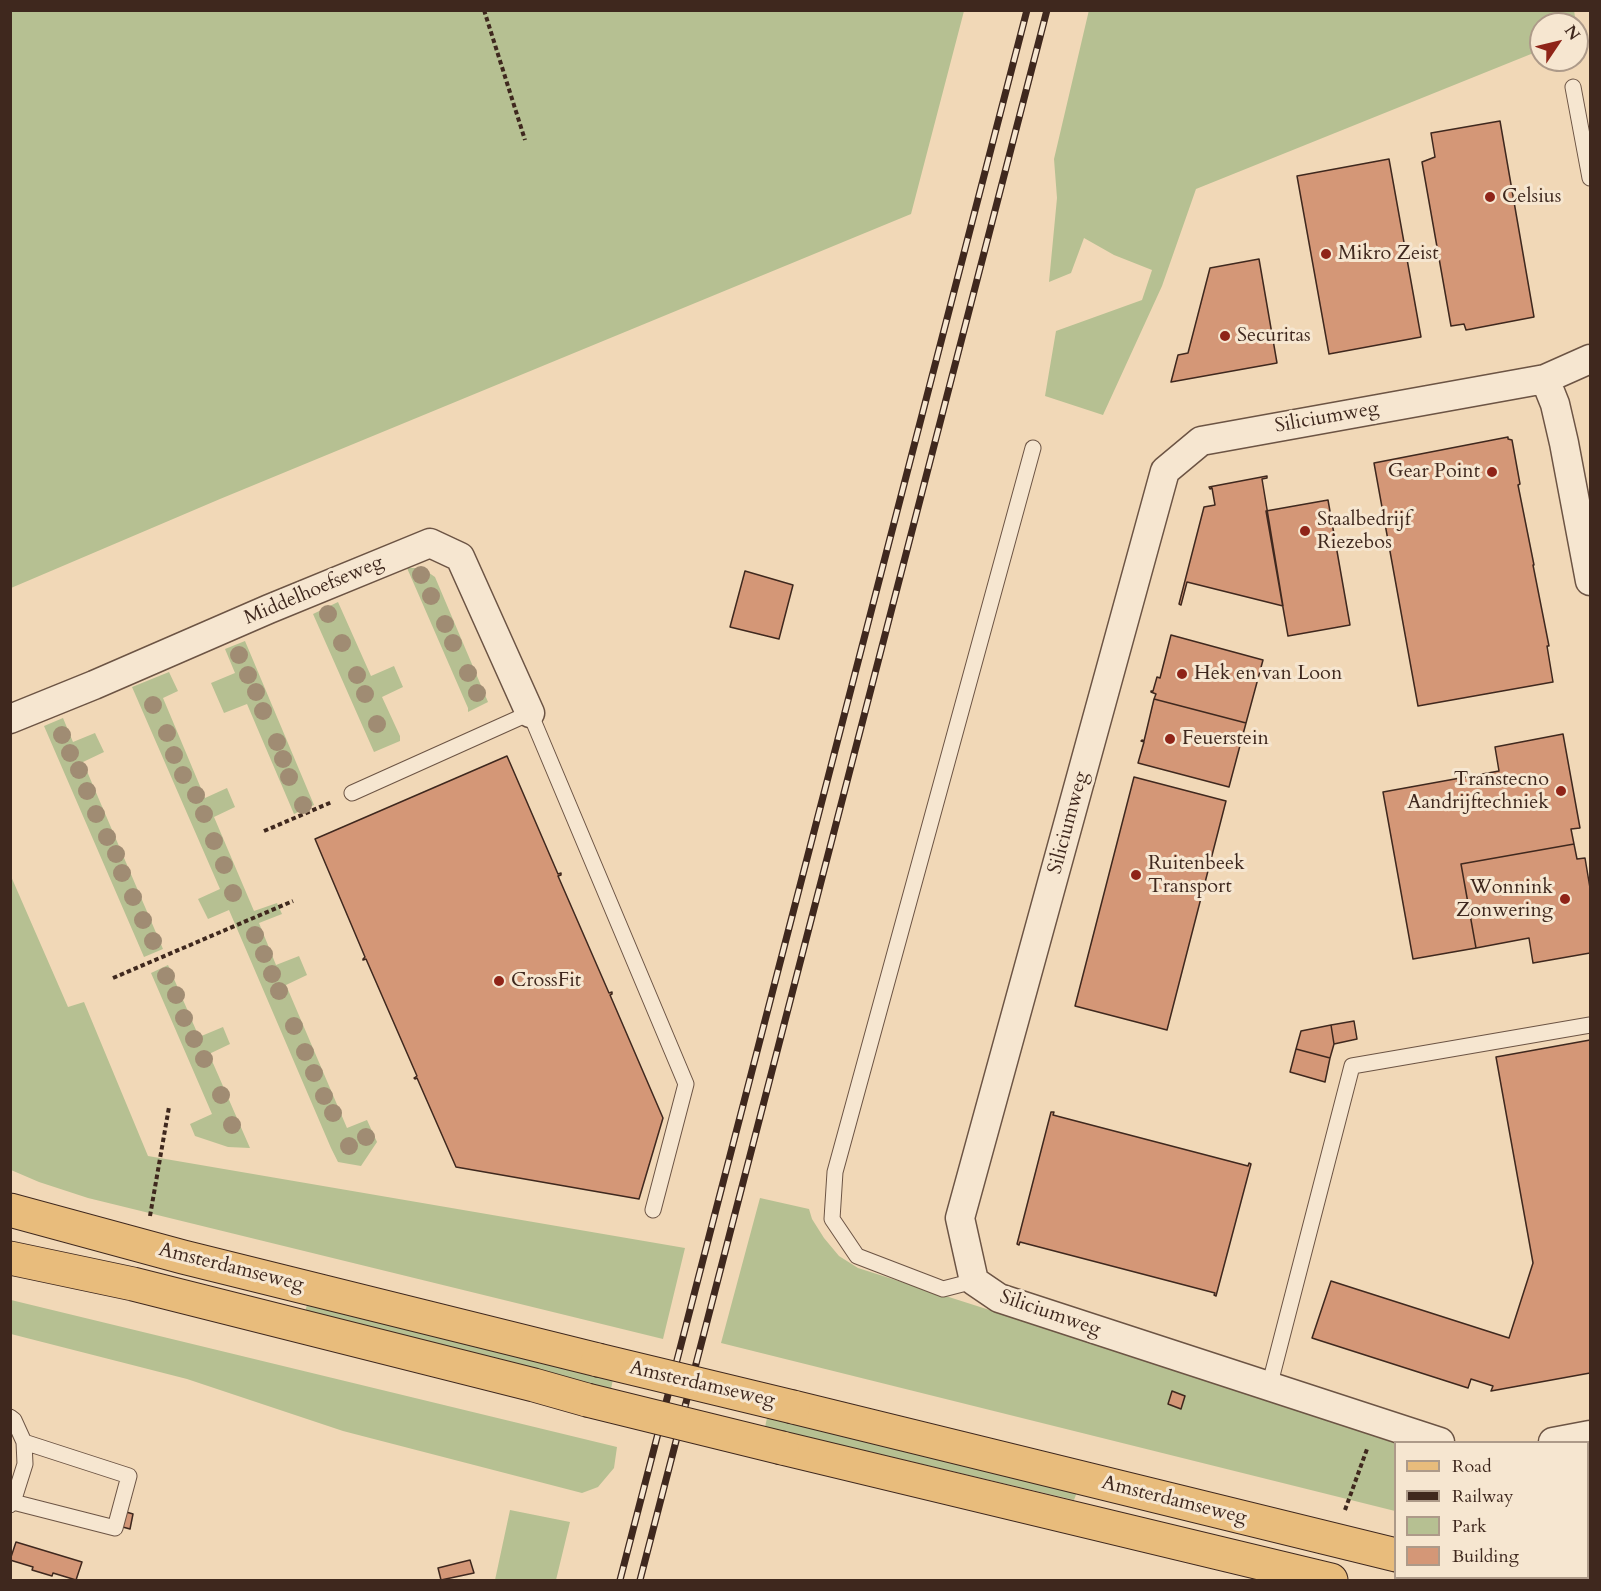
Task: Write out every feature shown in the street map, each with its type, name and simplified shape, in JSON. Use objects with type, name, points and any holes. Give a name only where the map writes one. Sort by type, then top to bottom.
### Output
[{"type":"main road","name":"Amsterdamseweg","points":[[10,1209],[183,1257],[1394,1555]]},
{"type":"main road","name":"Amsterdamseweg","points":[[10,1258],[133,1284],[587,1400],[1331,1581]]},
{"type":"street","name":"Siliciumweg","points":[[1434,1441],[999,1298],[974,1281],[960,1218],[1166,471],[1201,441],[1545,379],[1590,359]]},
{"type":"street","points":[[1545,379],[1560,424],[1590,581]]},
{"type":"street","name":"Middelhoefseweg","points":[[10,719],[430,543],[460,557],[530,713]]},
{"type":"street","points":[[1562,1441],[1590,1435]]},
{"type":"lane","points":[[1574,87],[1590,178]]},
{"type":"lane","points":[[974,1281],[943,1289],[857,1256],[832,1219],[835,1172],[1033,448]]},
{"type":"lane","points":[[352,793],[530,713],[686,1084],[653,1210]]},
{"type":"lane","points":[[1269,1387],[1352,1066],[1590,1025]]},
{"type":"lane","points":[[10,1417],[14,1420],[24,1442],[25,1464],[12,1503],[115,1528],[129,1476],[24,1442]]},
{"type":"path","points":[[484,10],[525,140]]},
{"type":"path","points":[[264,831],[352,793]]},
{"type":"path","points":[[112,978],[294,901]]},
{"type":"path","points":[[153,1200],[169,1107]]},
{"type":"path","points":[[1342,1516],[1363,1460]]},
{"type":"green space","points":[[11,10],[964,11],[911,214],[220,499],[11,588]]},
{"type":"green space","points":[[1089,10],[1574,10],[1574,12],[1529,12],[1529,55],[1196,189],[1162,286],[1103,415],[1045,396],[1056,331],[1142,300],[1152,270],[1114,255],[1084,238],[1071,273],[1049,282],[1057,198],[1054,159]]},
{"type":"green space","points":[[407,568],[422,568],[435,577],[488,702],[468,712]]},
{"type":"green space","points":[[338,602],[371,676],[394,666],[403,687],[382,697],[400,736],[400,741],[374,752],[313,614]]},
{"type":"green space","points":[[245,641],[314,805],[294,814],[247,704],[224,713],[211,683],[235,673],[225,649]]},
{"type":"green space","points":[[169,672],[178,691],[163,698],[205,798],[227,788],[235,807],[214,817],[254,911],[277,903],[282,914],[259,923],[276,965],[299,956],[307,975],[286,985],[347,1128],[367,1120],[377,1142],[361,1166],[338,1162],[229,910],[208,919],[198,899],[220,889],[132,687]]},
{"type":"green space","points":[[63,718],[73,742],[95,733],[104,752],[83,762],[163,949],[144,957],[44,726]]},
{"type":"green space","points":[[10,874],[68,1007],[84,1002],[148,1156],[685,1248],[663,1339],[88,1198],[11,1170]]},
{"type":"green space","points":[[168,965],[199,1037],[223,1027],[230,1044],[209,1054],[250,1148],[228,1147],[195,1136],[190,1124],[212,1114],[151,973]]},
{"type":"green space","points":[[760,1198],[809,1209],[812,1219],[824,1238],[839,1256],[858,1268],[1400,1441],[1394,1441],[1394,1511],[721,1343]]},
{"type":"green space","points":[[11,1300],[617,1447],[614,1468],[598,1487],[582,1493],[343,1431],[187,1379],[11,1334]]},
{"type":"green space","points":[[307,1305],[613,1379],[611,1389],[304,1315]]},
{"type":"green space","points":[[767,1418],[1077,1492],[1074,1500],[765,1427]]},
{"type":"green space","points":[[1589,1449],[1590,1449],[1589,1560]]},
{"type":"green space","points":[[510,1510],[570,1522],[556,1580],[495,1580]]},
{"type":"building","points":[[1500,121],[1534,317],[1466,330],[1464,324],[1451,326],[1422,162],[1435,157],[1431,133]]},
{"type":"building","points":[[1389,159],[1421,337],[1329,354],[1297,176]]},
{"type":"building","points":[[1259,259],[1277,363],[1171,382],[1178,355],[1188,353],[1210,268]]},
{"type":"building","points":[[1508,437],[1512,440],[1520,484],[1518,485],[1549,646],[1547,646],[1553,682],[1418,706],[1374,463]]},
{"type":"building","points":[[1267,476],[1262,479],[1283,606],[1187,582],[1181,605],[1179,604],[1204,507],[1215,505],[1212,488],[1209,487]]},
{"type":"building","points":[[1328,500],[1350,625],[1288,636],[1266,511]]},
{"type":"building","points":[[745,571],[793,585],[779,639],[730,627]]},
{"type":"building","points":[[1171,635],[1263,660],[1246,723],[1154,699],[1156,694],[1151,691],[1153,691],[1157,677],[1160,678]]},
{"type":"building","points":[[1154,699],[1246,723],[1229,787],[1138,763],[1144,742],[1141,741],[1144,741]]},
{"type":"building","points":[[1563,734],[1580,828],[1571,829],[1574,844],[1461,864],[1476,948],[1413,959],[1383,792],[1499,771],[1495,747]]},
{"type":"building","points":[[507,756],[558,874],[561,873],[558,876],[609,993],[612,992],[610,995],[663,1118],[639,1199],[456,1167],[417,1078],[414,1078],[417,1076],[366,959],[363,960],[365,957],[315,839]]},
{"type":"building","points":[[1134,777],[1226,801],[1167,1030],[1075,1006]]},
{"type":"building","points":[[1574,844],[1577,859],[1585,858],[1590,888],[1590,953],[1533,963],[1529,938],[1476,948],[1461,864]]},
{"type":"building","points":[[1354,1021],[1357,1039],[1334,1044],[1331,1025]]},
{"type":"building","points":[[1331,1025],[1334,1044],[1330,1058],[1296,1049],[1301,1031]]},
{"type":"building","points":[[1590,1040],[1590,1373],[1491,1391],[1493,1386],[1471,1379],[1468,1388],[1312,1338],[1331,1281],[1509,1338],[1533,1263],[1496,1057]]},
{"type":"building","points":[[1296,1049],[1330,1058],[1325,1082],[1290,1072]]},
{"type":"building","points":[[1051,1112],[1054,1112],[1053,1115],[1248,1166],[1249,1163],[1251,1164],[1216,1296],[1215,1293],[1020,1242],[1019,1245],[1017,1244]]},
{"type":"building","points":[[1172,1391],[1185,1396],[1181,1409],[1168,1404]]},
{"type":"building","points":[[123,1511],[133,1514],[130,1529],[119,1526]]},
{"type":"building","points":[[16,1542],[82,1562],[76,1580],[32,1570],[33,1567],[10,1560]]},
{"type":"building","points":[[470,1560],[474,1573],[441,1580],[438,1568]]},
{"type":"railway","points":[[620,1580],[1027,10]]},
{"type":"railway","points":[[640,1580],[1047,10]]},
{"type":"place","name":"Celsius","points":[[1490,197]]},
{"type":"place","name":"Mikro Zeist","points":[[1326,254]]},
{"type":"place","name":"Securitas","points":[[1225,336]]},
{"type":"place","name":"Gear Point","points":[[1492,472]]},
{"type":"place","name":"Staalbedrijf Riezebos","points":[[1305,531]]},
{"type":"place","name":"Hek en van Loon","points":[[1182,674]]},
{"type":"place","name":"Feuerstein","points":[[1170,739]]},
{"type":"place","name":"Transtecno Aandrijftechniek","points":[[1561,791]]},
{"type":"place","name":"Ruitenbeek Transport","points":[[1136,875]]},
{"type":"place","name":"Wonnink Zonwering","points":[[1565,899]]},
{"type":"place","name":"CrossFit","points":[[499,981]]}]
